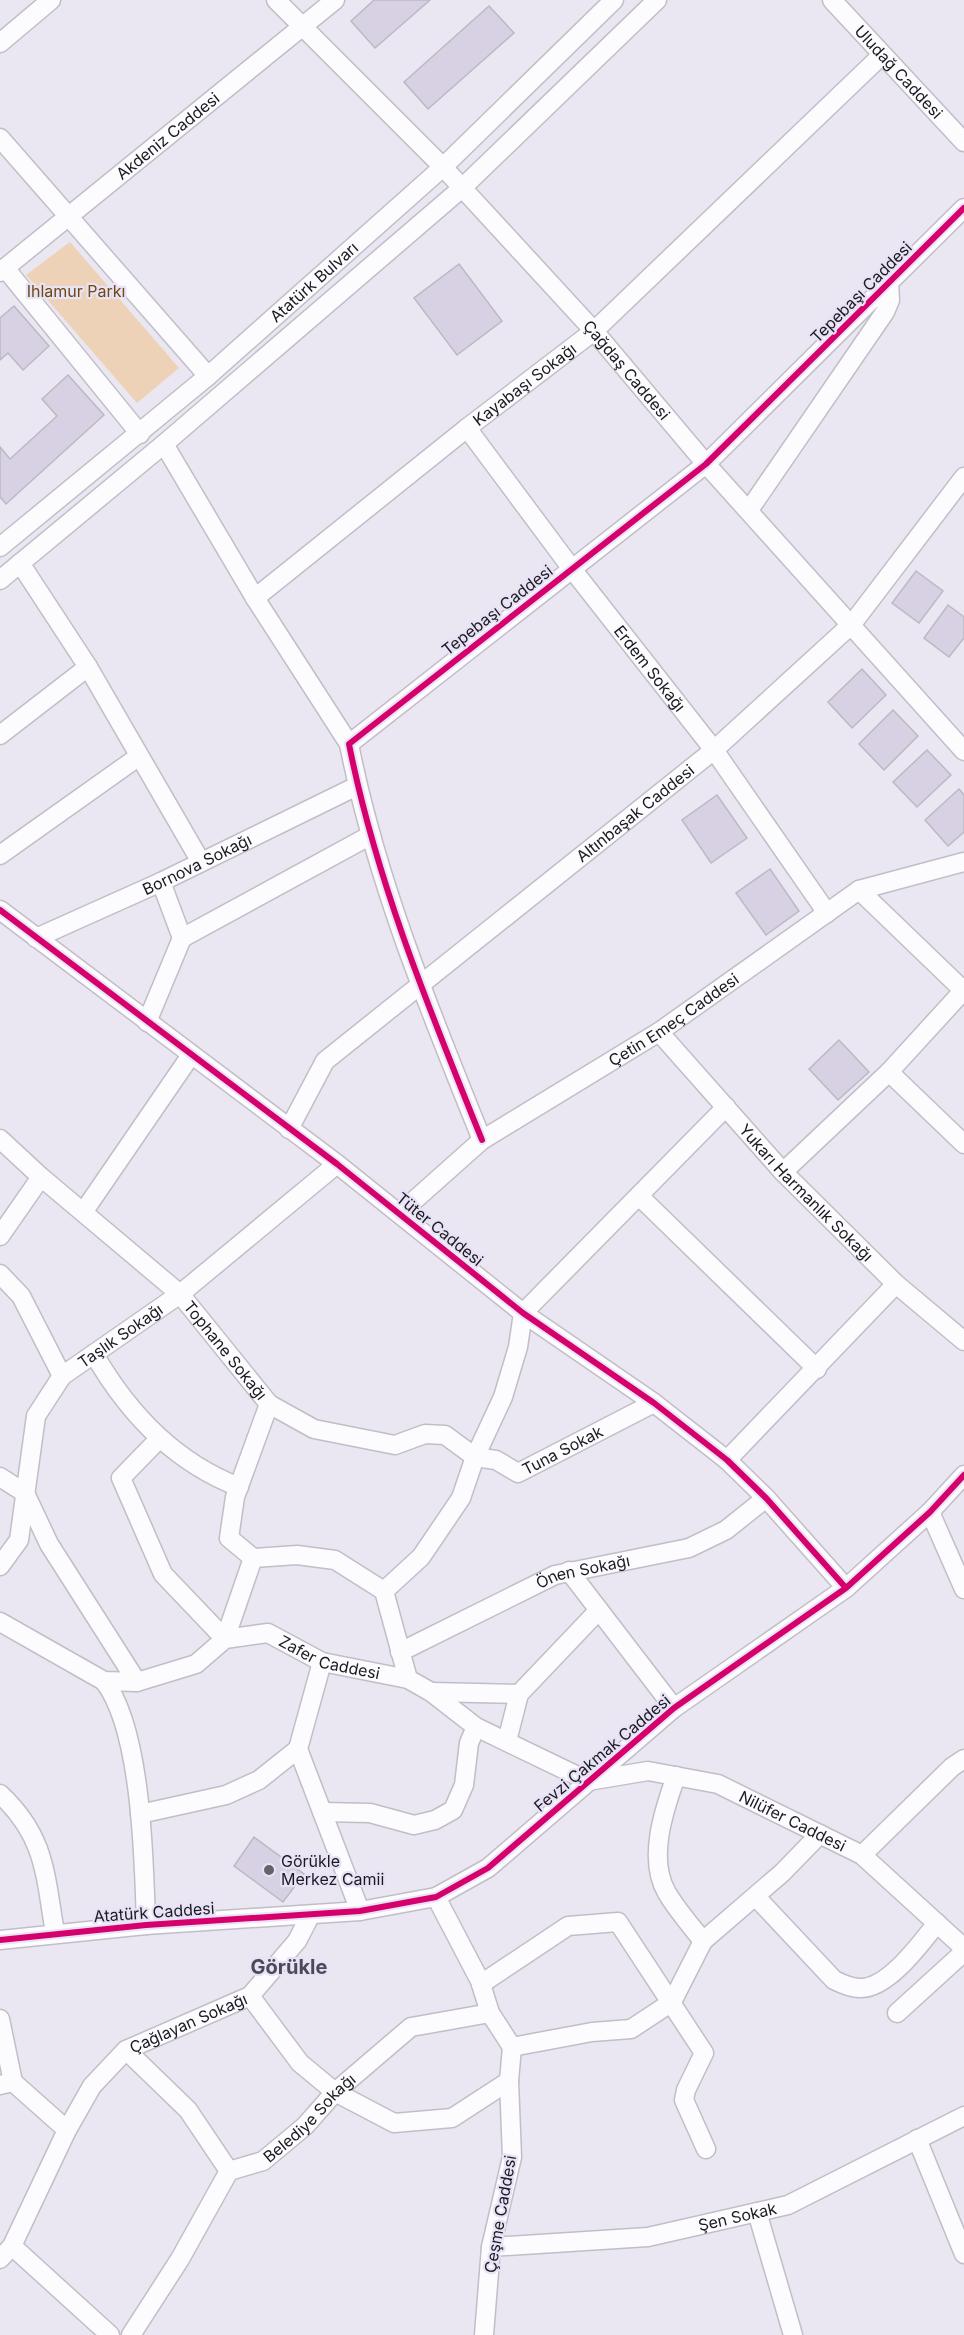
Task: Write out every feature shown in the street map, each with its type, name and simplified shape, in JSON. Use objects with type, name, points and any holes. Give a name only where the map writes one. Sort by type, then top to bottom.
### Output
[{"type":"street","points":[[0,43],[51,0]]},
{"type":"street","name":"Çağdaş Caddesi","points":[[276,0],[443,167],[594,331],[706,464],[964,750]]},
{"type":"street","name":"Akdeniz Caddesi","points":[[2,270],[335,0]]},
{"type":"street","name":"Atatürk Bulvarı","points":[[0,547],[208,376],[443,167],[614,0]]},
{"type":"street","points":[[0,580],[164,444],[462,188],[657,0]]},
{"type":"street","name":"Uludağ Caddesi","points":[[832,0],[964,142]]},
{"type":"street","name":"Kayabaşı Sokağı","points":[[255,598],[467,428],[594,331],[882,55]]},
{"type":"street","points":[[0,138],[208,376]]},
{"type":"street","name":"Tepebaşı Caddesi","points":[[349,744],[706,464],[964,208]]},
{"type":"street","points":[[2,270],[140,434]]},
{"type":"street","points":[[749,510],[879,322],[888,306],[889,283]]},
{"type":"street","name":"Erdem Sokağı","points":[[467,428],[572,569],[714,750],[827,913]]},
{"type":"street","points":[[164,444],[255,598],[349,744],[357,786],[371,835],[420,987],[482,1140]]},
{"type":"street","name":"Altınbaşak Caddesi","points":[[289,1129],[325,1061],[714,750],[852,624],[964,477]]},
{"type":"street","points":[[20,563],[88,667],[138,757],[201,862]]},
{"type":"street","points":[[0,735],[88,667]]},
{"type":"street","points":[[0,855],[138,757]]},
{"type":"street","name":"Bornova Sokağı","points":[[36,938],[161,882],[357,786]]},
{"type":"street","points":[[147,1022],[182,938],[371,835]]},
{"type":"street","name":"Çetin Emeç Caddesi","points":[[400,1214],[482,1140],[659,1032],[859,890],[964,862]]},
{"type":"street","points":[[161,882],[182,938]]},
{"type":"street","points":[[783,1172],[889,1072],[964,991],[859,890]]},
{"type":"street","name":"Tüter Caddesi","points":[[0,910],[337,1164],[523,1313],[654,1402],[727,1460],[766,1498],[846,1588]]},
{"type":"street","name":"Yukarı Harmanlık Sokağı","points":[[659,1032],[783,1172],[896,1284],[964,1341]]},
{"type":"street","points":[[84,1211],[191,1055]]},
{"type":"street","points":[[889,1072],[964,1144]]},
{"type":"street","points":[[384,1591],[421,1557],[461,1498],[475,1457],[502,1397],[518,1347],[523,1313],[726,1107]]},
{"type":"street","name":"Tophane Sokağı","points":[[0,1138],[41,1177],[180,1294],[269,1404],[239,1487],[229,1538],[253,1558]]},
{"type":"street","name":"Taşlık Sokağı","points":[[0,1566],[19,1540],[36,1416],[62,1376],[180,1294],[337,1164]]},
{"type":"street","points":[[0,1236],[41,1177]]},
{"type":"street","points":[[639,1196],[817,1369]]},
{"type":"street","points":[[0,1274],[21,1296],[62,1376]]},
{"type":"street","points":[[727,1460],[817,1369],[896,1284]]},
{"type":"street","points":[[94,1354],[105,1373],[158,1440],[210,1476],[239,1487]]},
{"type":"street","name":"Tuna Sokak","points":[[269,1404],[314,1429],[394,1445],[425,1434],[445,1435],[475,1457],[496,1460],[518,1473],[654,1402]]},
{"type":"street","points":[[158,1440],[121,1478],[163,1574],[225,1639]]},
{"type":"street","name":"Fevzi Çakmak Caddesi","points":[[309,1916],[360,1911],[436,1897],[488,1868],[674,1708],[846,1588],[930,1512],[964,1475]]},
{"type":"street","points":[[0,1477],[26,1492],[49,1544],[137,1682]]},
{"type":"street","name":"Önen Sokağı","points":[[400,1652],[569,1571],[689,1548],[726,1530],[766,1498]]},
{"type":"street","points":[[930,1512],[964,1589]]},
{"type":"street","points":[[104,1681],[137,1682],[196,1664],[225,1639],[253,1558],[297,1555],[335,1560],[384,1591],[408,1679]]},
{"type":"street","points":[[569,1571],[674,1708]]},
{"type":"street","points":[[507,1741],[519,1694],[599,1610]]},
{"type":"street","points":[[0,1622],[104,1681],[115,1695],[130,1748],[140,1814],[146,1925]]},
{"type":"street","name":"Zafer Caddesi","points":[[225,1639],[268,1633],[322,1662],[408,1679],[431,1692],[476,1727],[588,1781]]},
{"type":"street","points":[[140,1814],[226,1795],[259,1780],[298,1749],[322,1662]]},
{"type":"street","points":[[431,1692],[519,1694]]},
{"type":"street","points":[[322,1812],[369,1813],[414,1825],[435,1820],[453,1810],[464,1785],[469,1743],[476,1727]]},
{"type":"street","points":[[298,1749],[360,1911]]},
{"type":"street","points":[[862,1855],[952,1767],[964,1759]]},
{"type":"street","name":"Nilüfer Caddesi","points":[[588,1781],[648,1771],[718,1784],[862,1855],[964,1950]]},
{"type":"street","points":[[676,1776],[662,1817],[658,1857],[666,1891],[703,1941]]},
{"type":"street","points":[[0,1794],[19,1812],[42,1855],[55,1933]]},
{"type":"street","points":[[436,1897],[481,1984],[490,2013],[512,2047],[592,2032],[631,2029],[672,2002],[703,1941],[756,1897],[819,1834]]},
{"type":"street","points":[[756,1897],[834,1980],[846,1986],[863,1989],[882,1980],[906,1962],[937,1923]]},
{"type":"street","name":"Atatürk Caddesi","points":[[0,1940],[146,1925],[309,1916]]},
{"type":"street","name":"Çağlayan Sokağı","points":[[6,2252],[67,2130],[92,2086],[126,2050],[250,1996],[297,1941],[309,1916]]},
{"type":"street","points":[[481,1984],[568,1926],[618,1922],[704,2053],[686,2090],[684,2100],[706,2149]]},
{"type":"street","points":[[897,2013],[964,1950]]},
{"type":"street","points":[[250,1996],[300,2063],[335,2092],[394,2123],[452,2118],[509,2081]]},
{"type":"street","name":"Belediye Sokağı","points":[[230,2171],[263,2161],[304,2127],[335,2092],[411,2027],[490,2013]]},
{"type":"street","points":[[0,2019],[7,2083],[67,2130]]},
{"type":"street","name":"Çeşme Caddesi","points":[[484,2335],[490,2247],[513,2157],[509,2081],[512,2047]]},
{"type":"street","points":[[126,2050],[188,2110],[230,2171],[180,2259],[131,2335]]},
{"type":"street","name":"Şen Sokak","points":[[490,2247],[648,2236],[788,2205],[964,2116]]},
{"type":"street","points":[[917,2139],[964,2254]]},
{"type":"street","points":[[757,2212],[792,2335]]},
{"type":"street","points":[[6,2252],[110,2335]]},
{"type":"green space","name":"Ihlamur Parkı","points":[[70,242],[179,368],[137,403],[26,275]]},
{"type":"building","points":[[374,0],[430,0],[375,48],[351,21]]},
{"type":"building","points":[[489,6],[514,33],[428,109],[404,82]]},
{"type":"building","points":[[459,264],[502,321],[457,355],[414,298]]},
{"type":"building","points":[[14,306],[49,346],[23,370],[8,353],[0,360],[0,318]]},
{"type":"building","points":[[68,375],[104,415],[6,504],[0,497],[0,447],[10,459],[57,416],[42,399]]},
{"type":"building","points":[[916,571],[943,591],[919,623],[892,603]]},
{"type":"building","points":[[948,605],[964,617],[964,638],[949,657],[924,638]]},
{"type":"building","points":[[862,669],[886,695],[852,728],[828,702]]},
{"type":"building","points":[[893,710],[918,736],[884,770],[859,744]]},
{"type":"building","points":[[927,750],[951,775],[917,807],[893,782]]},
{"type":"building","points":[[959,789],[964,795],[964,832],[948,846],[925,820]]},
{"type":"building","points":[[717,795],[747,838],[711,863],[682,820]]},
{"type":"building","points":[[770,869],[799,911],[766,935],[736,893]]},
{"type":"building","points":[[839,1040],[869,1072],[838,1100],[809,1069]]},
{"type":"building","name":"Görükle Merkez Camii","points":[[254,1837],[304,1874],[283,1902],[234,1866]]},
{"type":"cycle path","points":[[482,1140],[424,994],[389,895],[360,795],[349,744],[706,464],[964,208]]},
{"type":"cycle path","points":[[0,910],[337,1164],[523,1313],[654,1403],[727,1460],[766,1498],[846,1588]]},
{"type":"cycle path","points":[[0,1940],[146,1925],[360,1911],[436,1897],[488,1868],[674,1708],[846,1588],[930,1512],[964,1475]]},
{"type":"place","name":"Görükle Merkez Camii","points":[[269,1870]]},
{"type":"district","name":"Görükle","points":[[289,1967]]}]
